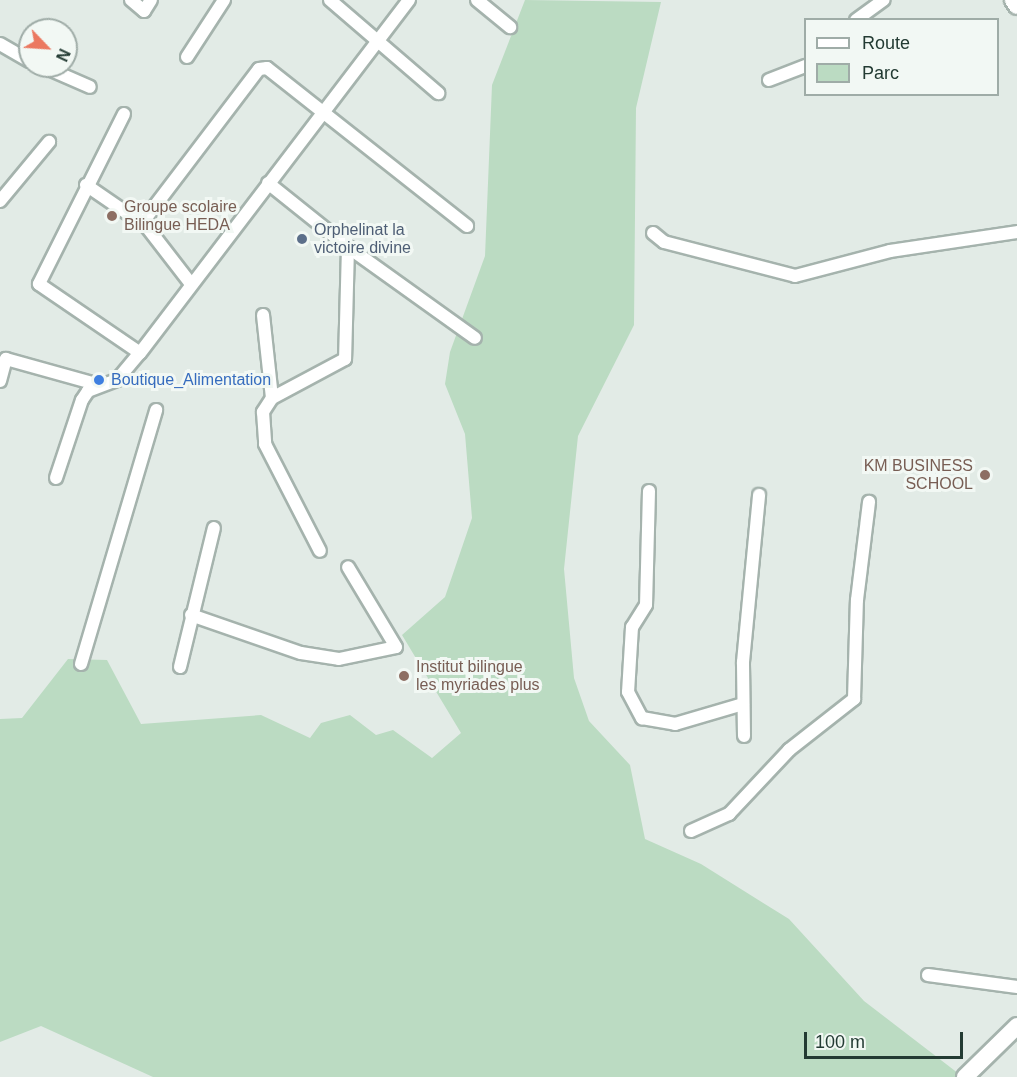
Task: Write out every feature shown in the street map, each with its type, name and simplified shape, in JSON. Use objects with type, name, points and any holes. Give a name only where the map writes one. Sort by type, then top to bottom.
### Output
[{"type":"street","points":[[131,0],[144,11],[151,0]]},
{"type":"street","points":[[187,57],[224,0]]},
{"type":"street","points":[[330,0],[376,43],[438,93]]},
{"type":"street","points":[[56,478],[82,400],[100,385],[117,380],[140,353],[324,108],[409,0]]},
{"type":"street","points":[[477,0],[510,27]]},
{"type":"street","points":[[859,18],[884,0]]},
{"type":"street","points":[[1013,0],[1017,6]]},
{"type":"street","points":[[0,44],[18,54]]},
{"type":"street","points":[[769,80],[804,67]]},
{"type":"street","points":[[142,223],[259,69],[267,68],[324,108],[467,226]]},
{"type":"street","points":[[69,78],[90,87]]},
{"type":"street","points":[[124,114],[86,185],[39,284],[140,353]]},
{"type":"street","points":[[0,201],[50,142]]},
{"type":"street","points":[[268,183],[348,248],[475,338]]},
{"type":"street","points":[[86,185],[142,223],[190,284]]},
{"type":"street","points":[[652,233],[664,242],[795,276],[890,251],[1017,232]]},
{"type":"street","points":[[320,551],[265,444],[263,412],[272,398],[345,359],[348,248]]},
{"type":"street","points":[[263,315],[272,398]]},
{"type":"street","points":[[0,381],[6,359],[100,385]]},
{"type":"street","points":[[81,664],[156,410]]},
{"type":"street","points":[[649,491],[645,605],[632,627],[628,692],[642,718],[675,724],[744,704]]},
{"type":"street","points":[[744,736],[744,704],[759,495]]},
{"type":"street","points":[[691,831],[729,814],[789,750],[854,699],[856,608],[869,502]]},
{"type":"street","points":[[180,667],[214,528]]},
{"type":"street","points":[[191,615],[301,652],[339,659],[396,646],[348,567]]},
{"type":"street","points":[[928,975],[1017,987]]},
{"type":"street","points":[[964,1077],[1017,1026]]},
{"type":"green space","points":[[525,0],[661,2],[636,108],[634,325],[578,436],[564,569],[574,678],[589,721],[630,765],[645,839],[701,864],[789,919],[864,1001],[963,1077],[153,1077],[41,1026],[0,1042],[0,719],[22,718],[68,659],[107,660],[141,724],[261,715],[310,738],[321,723],[350,715],[376,735],[393,730],[432,758],[461,733],[402,635],[445,597],[472,518],[465,434],[445,384],[450,352],[485,256],[492,85]]},
{"type":"place","name":"Groupe scolaire Bilingue HEDA","points":[[112,216]]},
{"type":"place","name":"Orphelinat la victoire divine","points":[[302,239]]},
{"type":"place","name":"Boutique_Alimentation","points":[[99,380]]},
{"type":"place","name":"KM BUSINESS SCHOOL","points":[[985,475]]},
{"type":"place","name":"Institut bilingue les myriades plus","points":[[404,676]]}]
